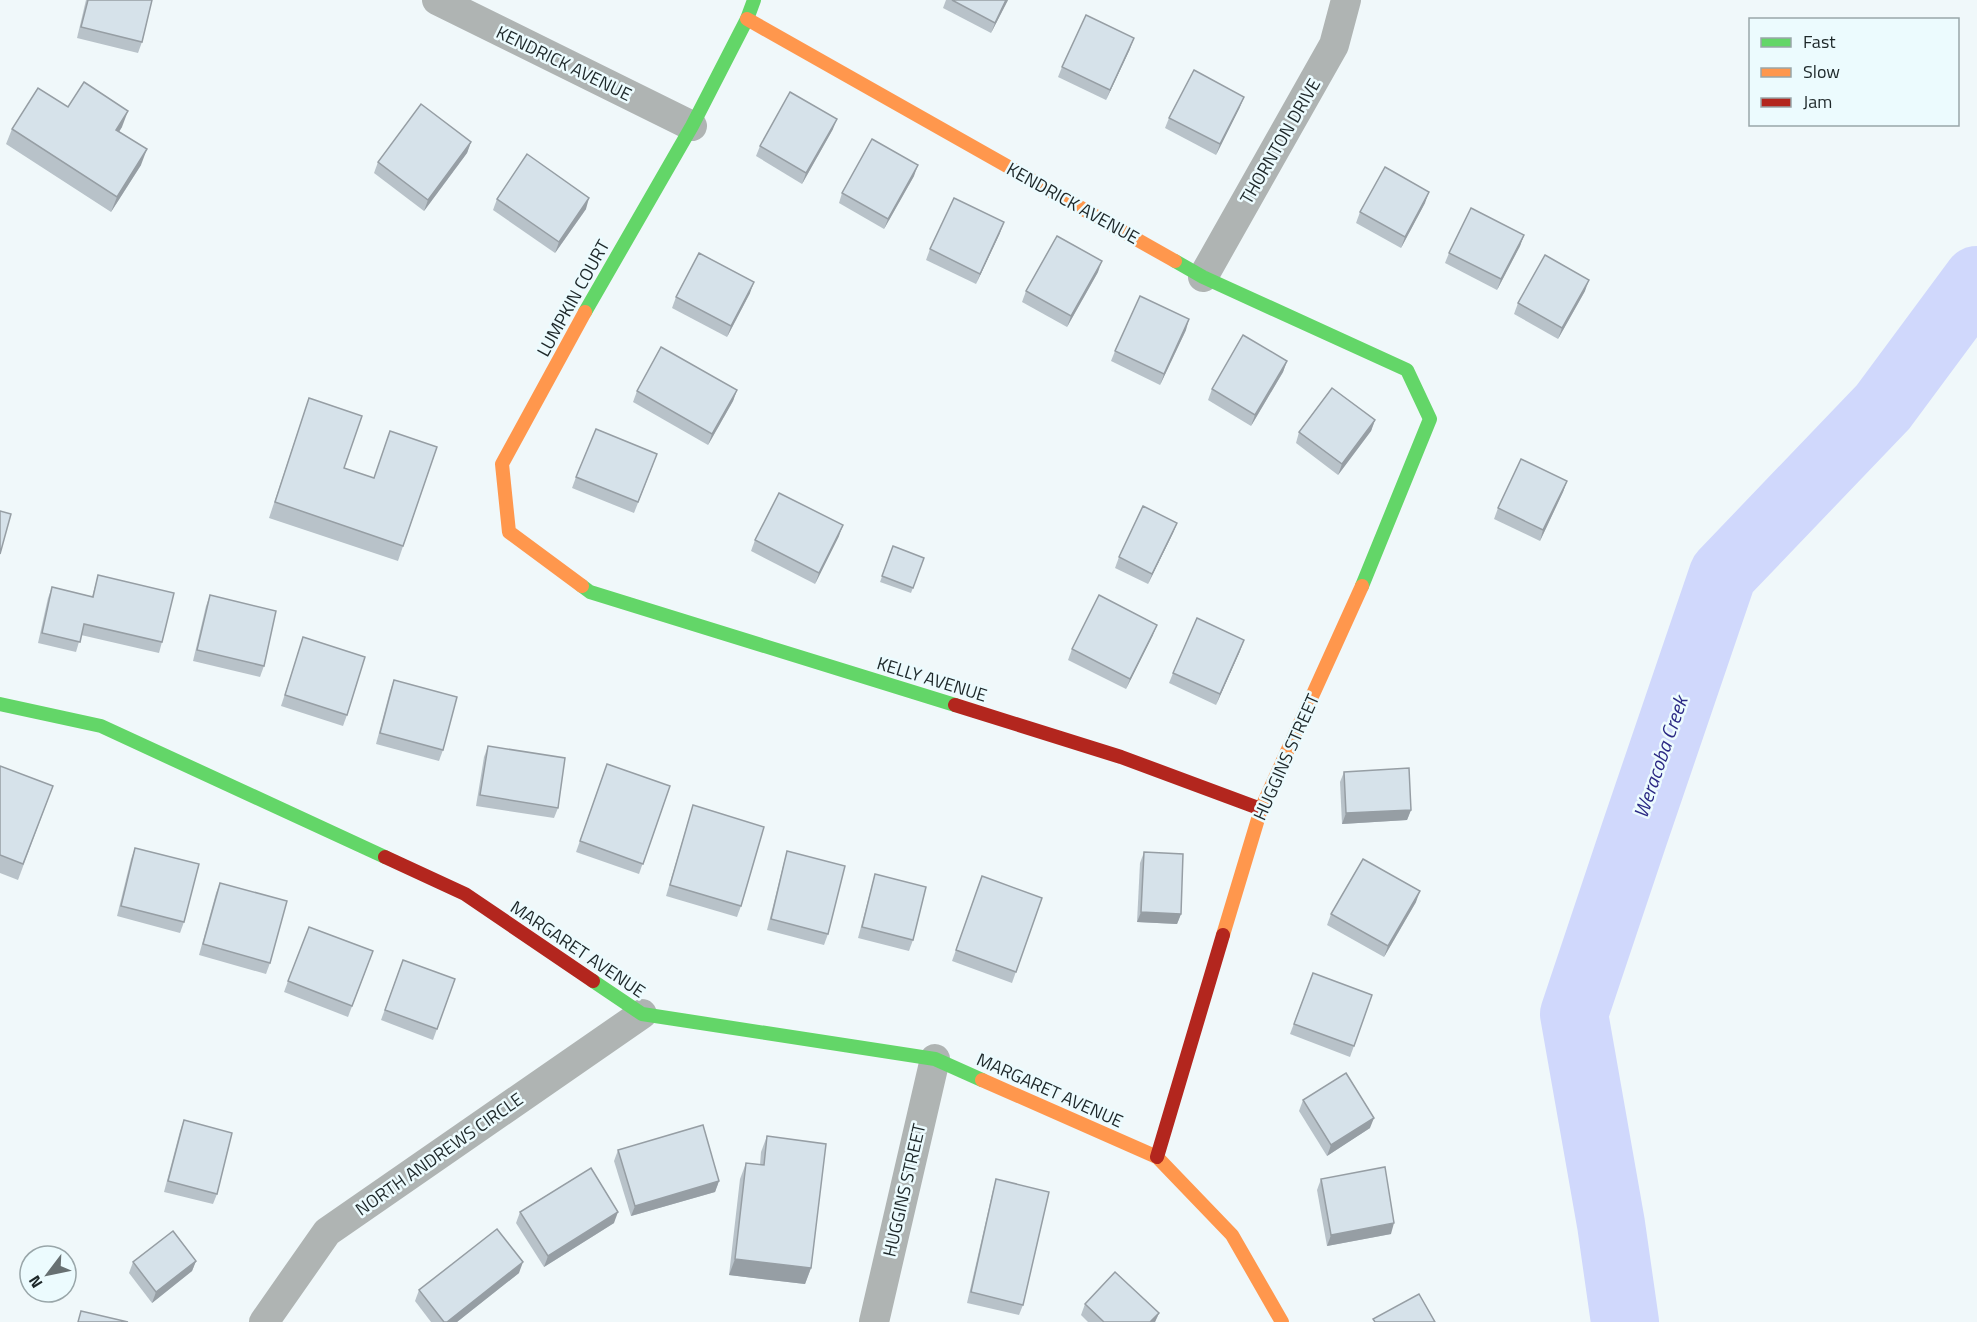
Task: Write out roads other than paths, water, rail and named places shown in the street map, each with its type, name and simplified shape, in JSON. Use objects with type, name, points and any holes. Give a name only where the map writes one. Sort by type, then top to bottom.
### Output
[{"type":"street","name":"KENDRICK AVENUE","points":[[437,0],[692,126]]},
{"type":"street","name":"LUMPKIN COURT","points":[[590,592],[509,532],[502,464],[602,282],[692,126],[747,19],[754,0]]},
{"type":"street","name":"THORNTON DRIVE","points":[[1203,277],[1334,45],[1346,0]]},
{"type":"street","name":"KENDRICK AVENUE","points":[[747,19],[1203,277],[1407,370]]},
{"type":"street","name":"HUGGINS STREET","points":[[1157,1157],[1261,809],[1354,605],[1430,419],[1407,370]]},
{"type":"street","name":"KELLY AVENUE","points":[[590,592],[1120,757],[1261,809]]},
{"type":"street","name":"MARGARET AVENUE","points":[[0,704],[101,726],[465,894],[642,1014],[935,1059],[1157,1157]]},
{"type":"street","name":"NORTH ANDREWS CIRCLE","points":[[264,1322],[327,1232],[642,1014]]},
{"type":"street","name":"HUGGINS STREET","points":[[874,1322],[935,1059]]},
{"type":"street","points":[[1157,1157],[1232,1235],[1282,1322]]},
{"type":"waterway","name":"Weracoba Creek","points":[[1625,1322],[1611,1224],[1574,1014],[1634,835],[1723,574],[1883,407],[1977,280]]}]
